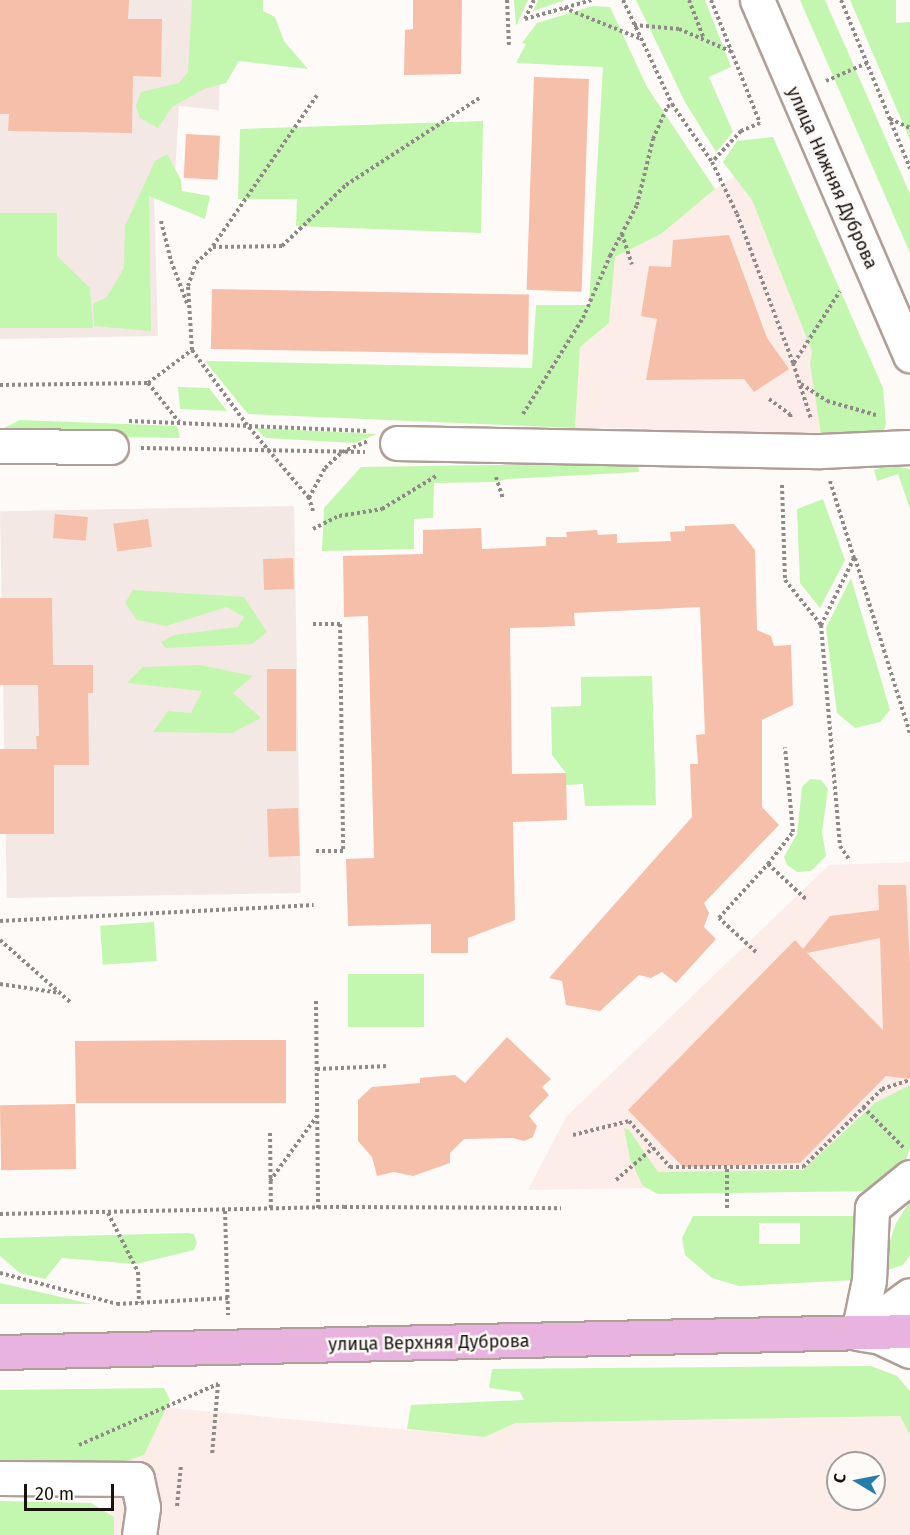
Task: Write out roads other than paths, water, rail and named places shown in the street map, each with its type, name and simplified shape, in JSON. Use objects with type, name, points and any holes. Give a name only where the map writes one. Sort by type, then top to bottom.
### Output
[{"type":"main road","name":"улица Верхняя Дуброва","points":[[0,1352],[910,1331]]},
{"type":"street","name":"улица Нижняя Дуброва","points":[[757,0],[910,355]]},
{"type":"street","points":[[0,446],[115,434]]},
{"type":"street","points":[[382,438],[504,444],[821,452],[904,447]]},
{"type":"street","points":[[858,1333],[868,1280],[872,1208],[910,1177]]},
{"type":"street","points":[[858,1333],[910,1295]]},
{"type":"street","name":"улица Верхняя Дуброва","points":[[858,1333],[880,1337],[910,1351]]},
{"type":"street","points":[[0,1478],[136,1479],[143,1507],[139,1535]]}]
